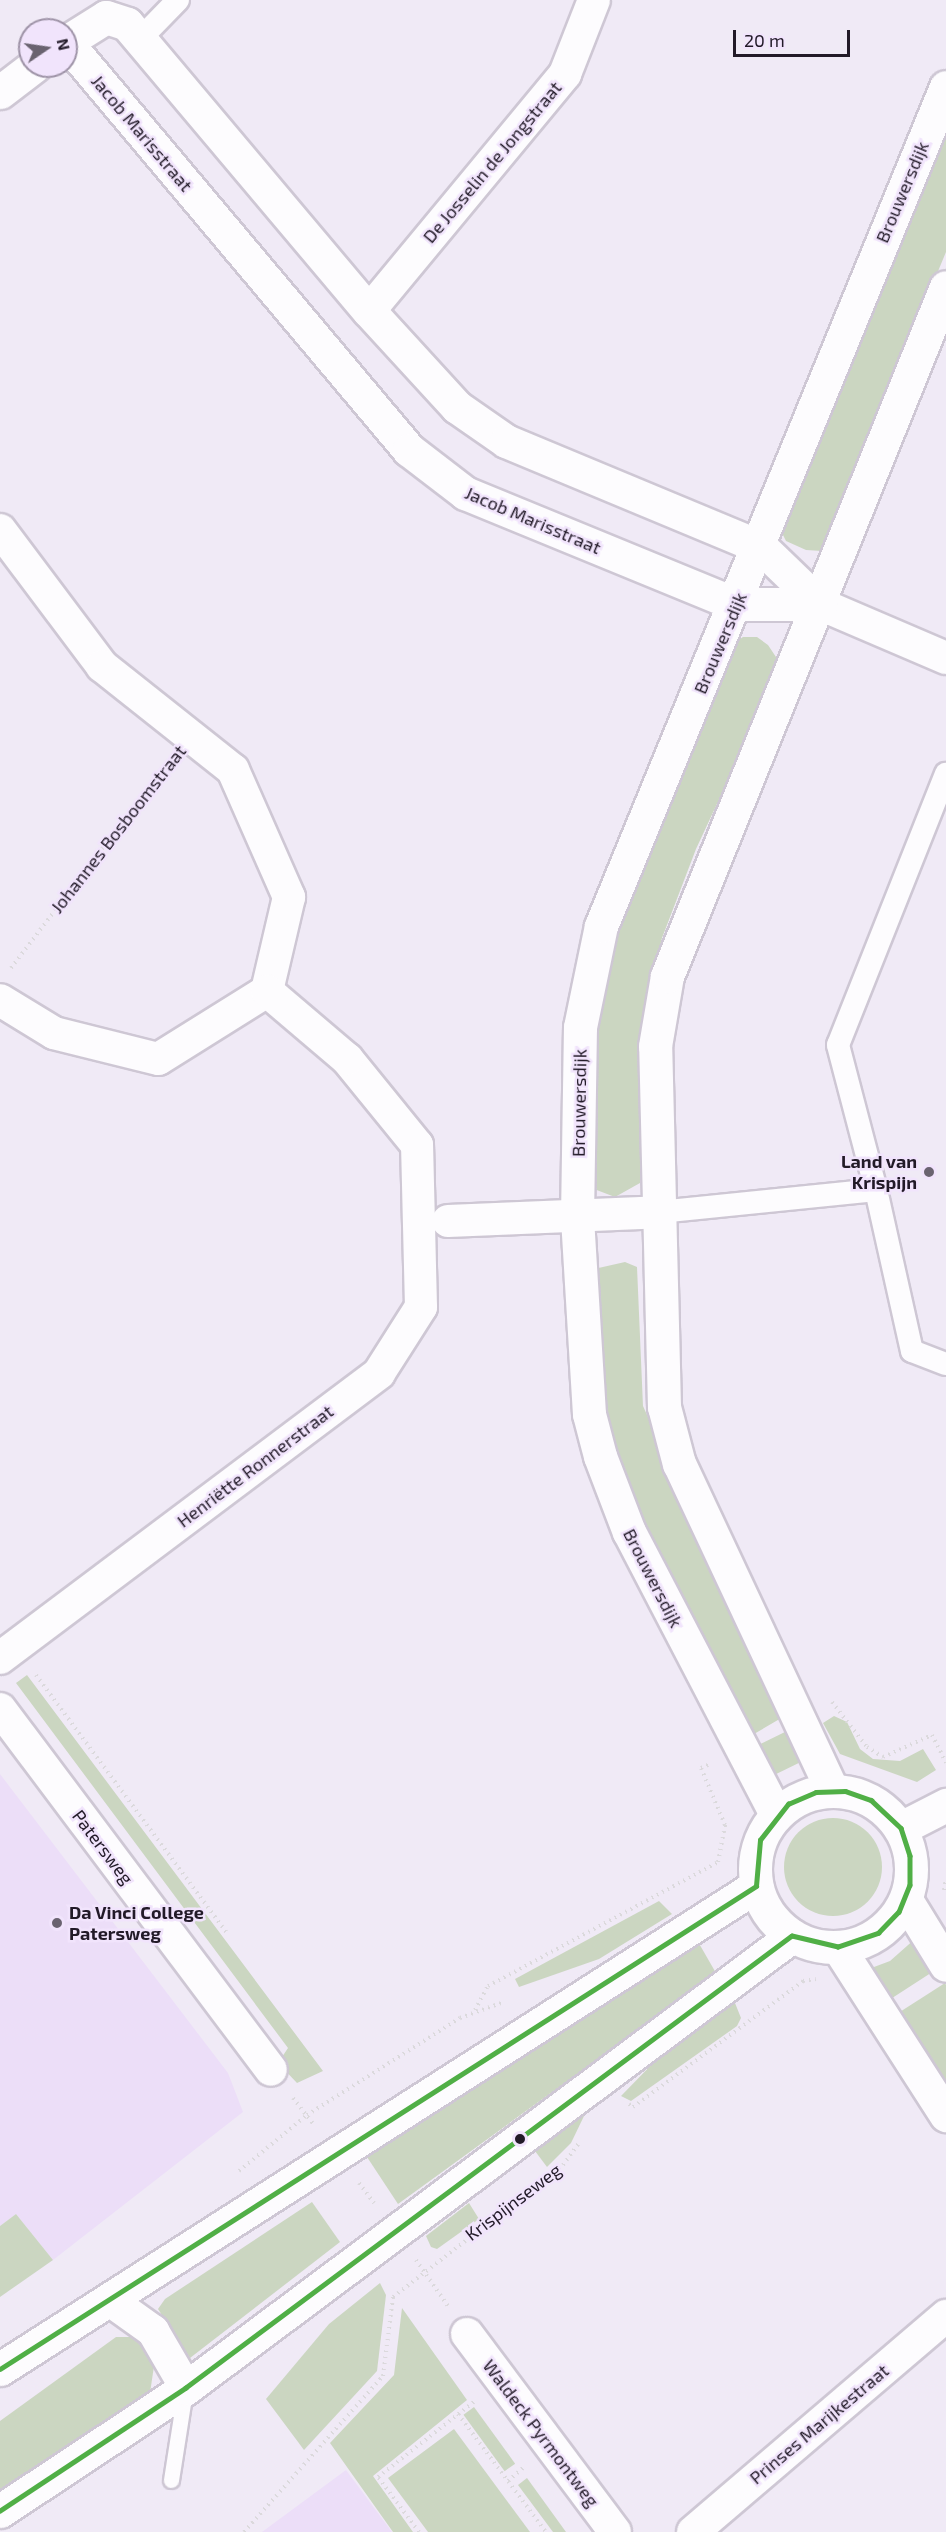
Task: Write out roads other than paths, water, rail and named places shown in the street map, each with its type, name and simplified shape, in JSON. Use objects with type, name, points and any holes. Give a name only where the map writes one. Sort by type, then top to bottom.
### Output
[{"type":"street","points":[[178,0],[129,28],[369,311],[457,407],[506,441],[761,547],[820,604],[946,658]]},
{"type":"street","name":"De Josselin de Jongstraat","points":[[369,311],[565,74],[594,0]]},
{"type":"street","name":"Jacob Marisstraat","points":[[78,34],[94,23],[129,28]]},
{"type":"street","name":"Jacob Marisstraat","points":[[78,56],[409,450],[465,493],[736,604]]},
{"type":"street","points":[[0,92],[18,78]]},
{"type":"street","name":"Brouwersdijk","points":[[776,1814],[629,1532],[600,1456],[589,1414],[577,1217],[580,1027],[601,926],[761,547],[946,87]]},
{"type":"street","points":[[832,1790],[679,1464],[664,1407],[655,1046],[667,976],[820,604],[946,287]]},
{"type":"street","name":"Johannes Bosboomstraat","points":[[0,530],[102,666],[188,738],[233,770],[289,897],[267,991]]},
{"type":"street","points":[[736,604],[820,604]]},
{"type":"street","points":[[946,774],[838,1045],[876,1190],[912,1351],[946,1364]]},
{"type":"street","points":[[3,988],[54,1033],[158,1059],[267,991]]},
{"type":"street","name":"Henriëtte Ronnerstraat","points":[[8,1652],[380,1373],[421,1307],[434,1221],[417,1144],[347,1059],[267,991]]},
{"type":"street","points":[[434,1221],[659,1212],[876,1190]]},
{"type":"street","name":"Patersweg","points":[[0,1709],[271,2070]]},
{"type":"street","points":[[832,1790],[871,1800],[901,1828],[912,1871],[906,1900],[879,1933],[838,1947],[792,1936],[769,1914],[756,1886],[759,1840],[776,1814],[802,1796],[832,1790]]},
{"type":"street","points":[[901,1828],[946,1804]]},
{"type":"street","points":[[0,2369],[111,2301],[205,2236],[339,2156],[756,1886]]},
{"type":"street","points":[[906,1900],[946,1965]]},
{"type":"street","points":[[0,2511],[186,2388],[792,1936]]},
{"type":"street","points":[[838,1947],[946,2115]]},
{"type":"street","points":[[111,2301],[153,2331],[186,2388]]},
{"type":"street","name":"Prinses Marijkestraat","points":[[693,2532],[946,2316]]},
{"type":"street","name":"Waldeck Pyrmontweg","points":[[467,2334],[615,2532]]},
{"type":"lane","points":[[171,2480],[186,2388]]},
{"type":"place","name":"Land van Krispijn","points":[[929,1172]]},
{"type":"place","name":"Da Vinci College Patersweg","points":[[57,1923]]}]
